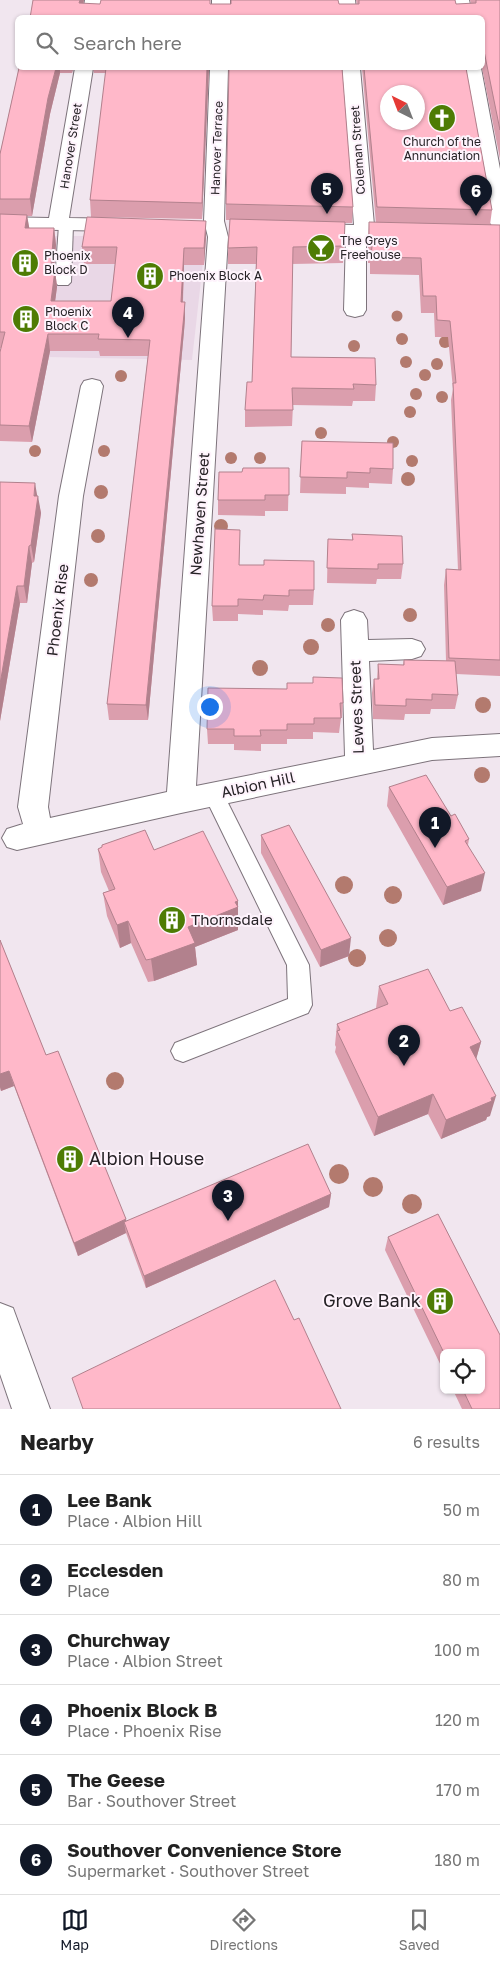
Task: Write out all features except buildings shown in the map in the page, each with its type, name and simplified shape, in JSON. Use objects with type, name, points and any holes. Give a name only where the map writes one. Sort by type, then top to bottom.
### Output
[{"type":"street","points":[[92,15],[94,0]]},
{"type":"street","points":[[221,15],[222,0]]},
{"type":"street","points":[[346,0],[348,15]]},
{"type":"street","points":[[460,0],[463,15]]},
{"type":"street","name":"Hanover Street","points":[[62,225],[84,70]]},
{"type":"street","name":"Hanover Terrace","points":[[217,228],[214,221],[219,70]]},
{"type":"street","name":"Coleman Street","points":[[352,70],[364,225],[360,231]]},
{"type":"street","points":[[472,70],[500,223]]},
{"type":"street","points":[[0,223],[144,226]]},
{"type":"street","name":"Newhaven Street","points":[[181,801],[209,389],[217,228]]},
{"type":"street","points":[[283,229],[430,232]]},
{"type":"street","points":[[355,310],[355,239],[360,231]]},
{"type":"street","name":"Phoenix Rise","points":[[29,836],[71,496],[92,386]]},
{"type":"street","name":"Lewes Street","points":[[354,620],[359,763]]},
{"type":"street","name":"Lewes Street","points":[[355,651],[412,649]]},
{"type":"street","name":"Albion Hill","points":[[29,836],[359,763],[432,749],[500,745]]},
{"type":"street","points":[[0,1321],[31,1409]]},
{"type":"lane","points":[[62,225],[63,282]]},
{"type":"lane","points":[[183,1052],[300,1005],[298,965],[214,795]]},
{"type":"shaded area","points":[[0,236],[206,236],[192,360],[0,356]]},
{"type":"place","name":"Church of the Annunciation","points":[[442,118]]},
{"type":"place","name":"The Geese","points":[[327,214]]},
{"type":"place","name":"Southover Convenience Store","points":[[476,216]]},
{"type":"place","name":"The Greys Freehouse","points":[[321,248]]},
{"type":"place","name":"Phoenix Block D","points":[[25,263]]},
{"type":"place","name":"Phoenix Block A","points":[[150,276]]},
{"type":"place","name":"Phoenix Block C","points":[[26,319]]},
{"type":"place","name":"Phoenix Block B","points":[[128,338]]},
{"type":"place","name":"Lee Bank","points":[[435,848]]},
{"type":"place","name":"Thornsdale","points":[[172,920]]},
{"type":"place","name":"Ecclesden","points":[[404,1066]]},
{"type":"place","name":"Albion House","points":[[70,1159]]},
{"type":"place","name":"Churchway","points":[[228,1221]]},
{"type":"place","name":"Grove Bank","points":[[440,1301]]}]
